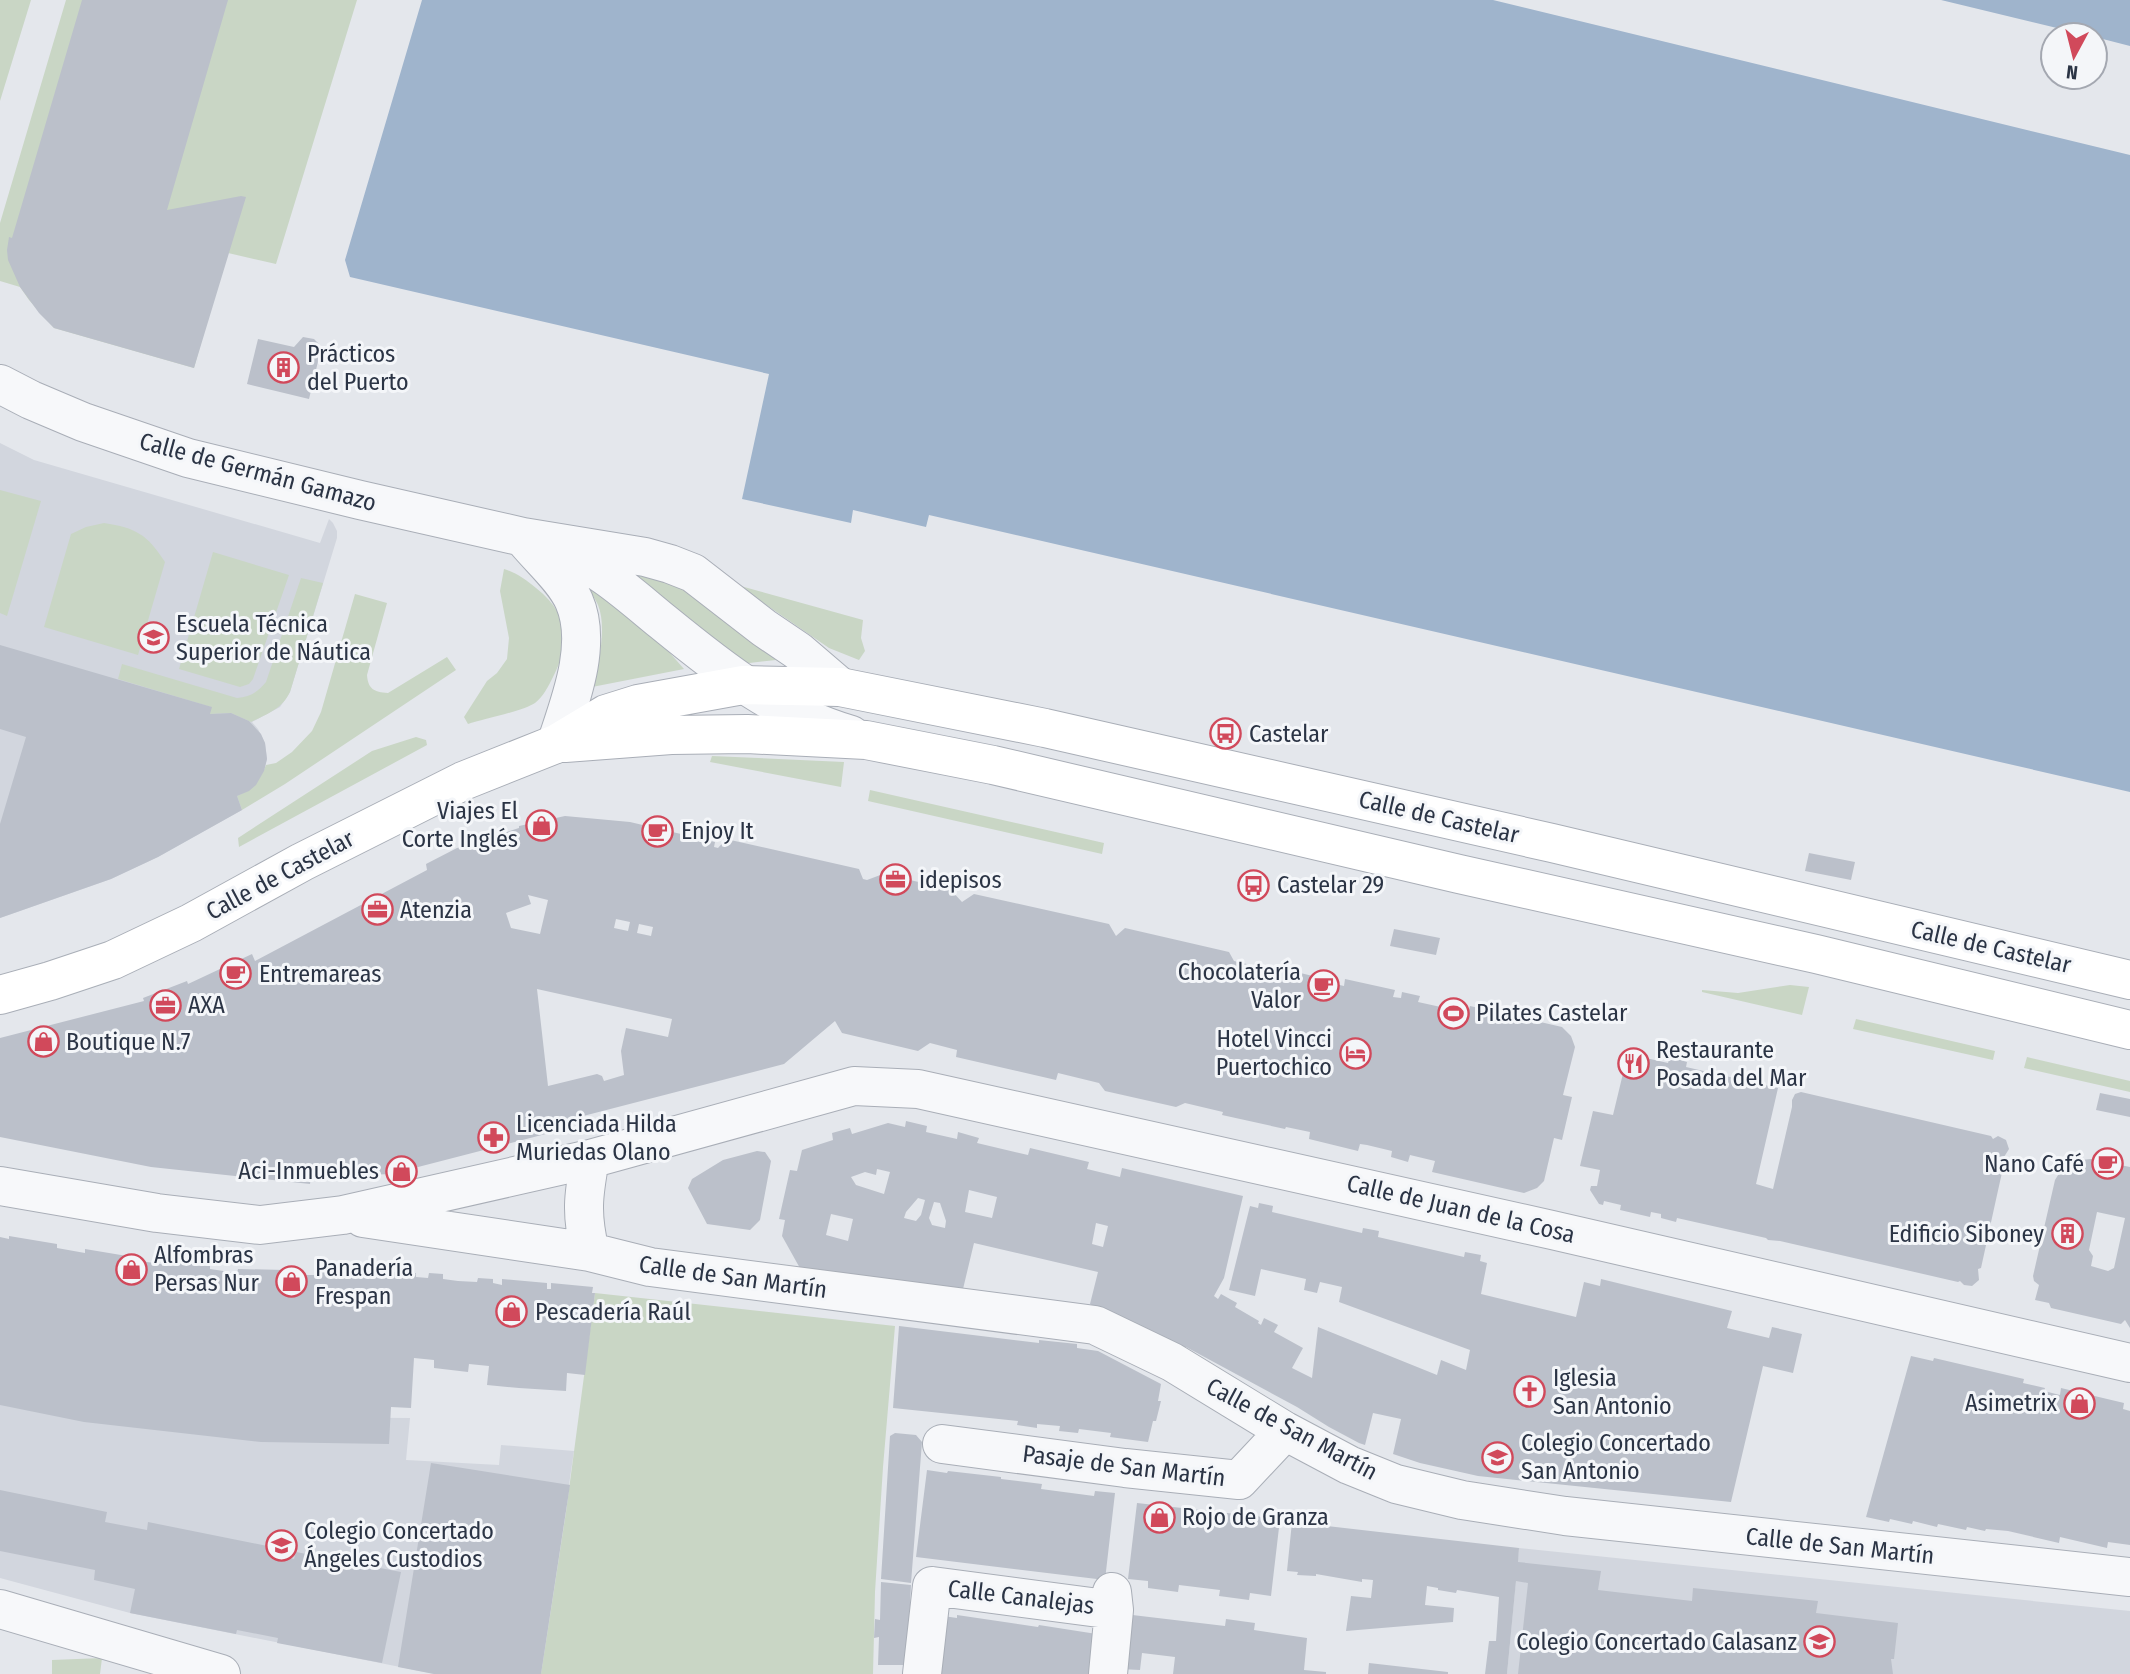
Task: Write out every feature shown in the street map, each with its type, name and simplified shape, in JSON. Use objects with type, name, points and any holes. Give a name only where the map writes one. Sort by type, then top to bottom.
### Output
[{"type":"main road","name":"Calle de Castelar","points":[[0,995],[113,960],[191,923],[302,862],[463,781],[556,744],[606,714],[638,704],[743,685],[840,687],[1045,728],[1578,849],[2130,980]]},
{"type":"main road","name":"Calle de Castelar","points":[[556,744],[671,735],[747,734],[866,740],[993,765],[1816,954],[2130,1030]]},
{"type":"street","name":"Calle de Germán Gamazo","points":[[0,384],[83,422],[188,458],[523,537],[645,557],[693,573],[798,651],[840,687]]},
{"type":"street","name":"Calle de Germán Gamazo","points":[[523,537],[573,556],[605,577],[743,685]]},
{"type":"street","points":[[523,537],[566,587],[579,616],[581,646],[575,684],[556,744]]},
{"type":"street","name":"Calle de Castelar","points":[[743,685],[803,718],[866,740]]},
{"type":"street","name":"Calle de Juan de la Cosa","points":[[343,1215],[590,1159],[854,1086],[918,1088],[2130,1363]]},
{"type":"street","points":[[590,1159],[584,1193],[584,1225],[590,1252]]},
{"type":"street","points":[[0,1186],[157,1213],[260,1225],[343,1215]]},
{"type":"street","name":"Calle de San Martín","points":[[343,1215],[590,1252],[650,1267],[1095,1325],[1172,1363],[1285,1431],[1349,1465],[1396,1484],[1462,1500],[1565,1516],[2130,1577]]},
{"type":"street","name":"Pasaje de San Martín","points":[[942,1444],[1124,1479],[1239,1480],[1285,1431]]},
{"type":"street","name":"Calle Canalejas","points":[[922,1674],[932,1586],[1113,1601],[1108,1674]]},
{"type":"street","points":[[9,1617],[221,1674]]},
{"type":"shaded area","name":"Escuela Técnica Superior de Náutica","points":[[0,443],[34,460],[320,543],[329,519],[337,531],[337,538],[290,692],[280,707],[252,722],[265,743],[267,759],[256,785],[238,796],[242,810],[158,857],[111,879],[0,918]]},
{"type":"shaded area","name":"Colegio Concertado Ángeles Custodios","points":[[0,1378],[262,1417],[410,1418],[406,1460],[499,1465],[501,1445],[574,1451],[541,1674],[435,1674],[130,1613],[0,1578]]},
{"type":"shaded area","name":"Colegio Concertado Calasanz","points":[[1519,1548],[2130,1611],[2130,1674],[1507,1674]]},
{"type":"green space","points":[[0,0],[31,0],[0,101]]},
{"type":"green space","points":[[66,0],[357,0],[276,264],[228,253],[194,368],[54,328],[20,287],[0,281],[0,223]]},
{"type":"green space","points":[[0,490],[41,501],[7,616],[0,613]]},
{"type":"green space","points":[[104,523],[125,527],[140,534],[165,562],[138,655],[44,627],[71,534]]},
{"type":"green space","points":[[213,552],[289,575],[253,679],[249,684],[240,687],[179,669]]},
{"type":"green space","points":[[504,569],[529,582],[555,608],[564,629],[563,652],[543,695],[535,703],[468,724],[464,717],[487,681],[507,659],[509,638],[500,591]]},
{"type":"green space","points":[[627,572],[667,581],[693,593],[730,620],[776,660],[741,664]]},
{"type":"green space","points":[[301,578],[323,583],[290,692],[283,703],[268,713],[251,722],[231,713],[210,714],[211,707],[118,679],[122,664],[237,698],[253,693],[266,682]]},
{"type":"green space","points":[[587,585],[628,613],[684,669],[592,687],[599,657],[602,624],[598,605]]},
{"type":"green space","points":[[737,585],[863,620],[861,638],[865,651],[859,660],[829,648]]},
{"type":"green space","points":[[355,594],[387,603],[367,675],[373,689],[388,693],[447,657],[456,670],[242,810],[237,796],[255,784],[266,765],[276,763],[292,752],[312,731],[321,712]]},
{"type":"green space","points":[[416,737],[426,740],[427,745],[239,847],[238,838],[372,751]]},
{"type":"green space","points":[[712,756],[844,762],[841,787],[710,762]]},
{"type":"green space","points":[[870,790],[1104,843],[1102,854],[868,801]]},
{"type":"green space","points":[[1790,985],[1809,987],[1802,1015],[1702,992],[1738,993]]},
{"type":"green space","points":[[1856,1019],[1995,1051],[1993,1060],[1853,1029]]},
{"type":"green space","points":[[2027,1057],[2130,1081],[2130,1092],[2024,1068]]},
{"type":"green space","points":[[595,1293],[895,1326],[875,1592],[873,1674],[541,1674]]},
{"type":"green space","points":[[102,1658],[100,1674],[52,1674],[52,1660]]},
{"type":"water","points":[[422,0],[1493,0],[2130,155],[2130,792],[929,515],[926,527],[853,510],[851,523],[742,499],[769,374],[350,277],[345,260]]},
{"type":"water","points":[[1941,0],[2130,0],[2130,46],[2109,41],[2109,21],[2039,21],[2039,24]]},
{"type":"building","points":[[82,0],[228,0],[167,210],[246,197],[194,368],[54,328],[20,287],[8,260],[9,237],[12,238]]},
{"type":"building","name":"Prácticos del Puerto","points":[[303,337],[314,339],[321,349],[309,399],[247,384],[258,339],[294,347]]},
{"type":"building","points":[[0,645],[212,707],[210,714],[231,713],[249,721],[261,734],[267,759],[256,785],[237,796],[242,810],[158,857],[111,879],[0,918],[0,824],[26,737],[0,729]]},
{"type":"building","points":[[565,816],[630,822],[715,842],[714,847],[718,848],[726,839],[859,869],[863,879],[867,880],[883,874],[950,889],[962,902],[974,894],[1109,924],[1116,936],[1125,928],[1229,952],[1234,961],[1255,966],[1256,964],[1288,970],[1344,986],[1345,979],[1395,990],[1393,997],[1401,998],[1402,992],[1420,996],[1418,1002],[1468,1013],[1470,1006],[1562,1027],[1571,1036],[1575,1047],[1563,1095],[1572,1097],[1562,1140],[1554,1138],[1544,1181],[1537,1188],[1524,1193],[1432,1172],[1435,1161],[1410,1155],[1408,1162],[1391,1157],[1392,1151],[1360,1144],[1358,1151],[1309,1139],[1310,1132],[1222,1115],[1223,1112],[1185,1103],[1176,1107],[1105,1091],[1099,1083],[1058,1073],[1056,1080],[956,1057],[957,1050],[930,1043],[918,1051],[842,1033],[835,1021],[784,1064],[560,1122],[561,1130],[391,1174],[319,1177],[319,1169],[312,1169],[310,1184],[151,1167],[0,1137],[0,1038],[144,1001],[143,998],[187,981],[188,984],[252,954],[255,961],[427,870],[426,864],[457,848],[519,826]],"holes":[[[528,895],[548,900],[540,934],[511,928],[506,913],[531,904]],[[616,919],[630,922],[628,931],[614,928]],[[639,924],[653,927],[651,936],[637,933]],[[537,989],[672,1019],[668,1037],[626,1028],[621,1051],[624,1075],[604,1081],[602,1076],[597,1074],[548,1086]]]},
{"type":"building","points":[[1809,853],[1855,862],[1851,880],[1805,871]]},
{"type":"building","points":[[1394,929],[1440,938],[1436,955],[1390,946]]},
{"type":"building","points":[[1635,1051],[1638,1052],[1637,1056],[1668,1063],[1670,1057],[1687,1062],[1686,1067],[1778,1088],[1756,1184],[1773,1189],[1792,1100],[1795,1094],[1801,1092],[2006,1140],[2009,1149],[2004,1157],[1981,1268],[1978,1269],[1979,1280],[1972,1286],[1964,1285],[1960,1281],[1677,1218],[1676,1222],[1661,1218],[1661,1214],[1651,1212],[1650,1217],[1620,1210],[1621,1205],[1604,1201],[1603,1205],[1599,1204],[1590,1190],[1591,1186],[1597,1186],[1600,1170],[1580,1166],[1593,1111],[1613,1115],[1626,1061],[1621,1061]]},
{"type":"building","points":[[2100,1093],[2130,1099],[2130,1117],[2096,1110]]},
{"type":"building","points":[[906,1121],[927,1126],[926,1132],[957,1139],[958,1132],[979,1138],[977,1143],[1028,1155],[1030,1148],[1089,1162],[1087,1169],[1120,1177],[1122,1168],[1243,1196],[1224,1278],[1214,1296],[1218,1299],[1221,1294],[1237,1303],[1235,1307],[1259,1321],[1261,1325],[1264,1318],[1278,1325],[1274,1332],[1303,1348],[1292,1368],[1312,1378],[1318,1327],[1437,1375],[1441,1360],[1466,1370],[1470,1350],[1339,1302],[1342,1287],[1320,1282],[1317,1293],[1304,1290],[1306,1279],[1261,1269],[1255,1296],[1229,1290],[1250,1206],[1258,1208],[1259,1203],[1273,1206],[1272,1212],[1362,1233],[1363,1228],[1379,1231],[1378,1237],[1464,1257],[1465,1252],[1481,1255],[1480,1261],[1487,1263],[1481,1294],[1576,1317],[1584,1282],[1600,1286],[1601,1279],[1732,1311],[1727,1328],[1769,1338],[1772,1327],[1802,1334],[1793,1373],[1763,1366],[1731,1502],[1478,1476],[1420,1463],[1393,1454],[1401,1419],[1373,1413],[1365,1445],[1359,1443],[1186,1347],[1182,1354],[1090,1304],[1098,1272],[974,1243],[963,1289],[801,1270],[782,1236],[785,1220],[779,1219],[790,1170],[797,1171],[802,1150],[833,1140],[832,1133],[850,1128],[852,1134],[888,1123],[905,1127]],"holes":[[[877,1169],[890,1172],[884,1194],[856,1185],[851,1177],[865,1172],[876,1175]],[[969,1190],[997,1197],[992,1218],[965,1212]],[[918,1198],[925,1200],[921,1215],[916,1221],[904,1218]],[[934,1202],[940,1203],[946,1221],[945,1228],[932,1225],[929,1218]],[[831,1214],[853,1219],[848,1241],[826,1235]],[[1096,1223],[1108,1226],[1103,1247],[1092,1244]]]},
{"type":"building","points":[[757,1151],[765,1152],[771,1161],[760,1220],[750,1230],[707,1224],[688,1188],[692,1179],[723,1160]]},
{"type":"building","name":"Edificio Siboney","points":[[2091,1159],[2130,1167],[2130,1328],[2125,1320],[2121,1324],[2051,1308],[2049,1303],[2035,1300],[2039,1285],[2033,1276],[2055,1180],[2070,1161]],"holes":[[[2097,1212],[2125,1218],[2114,1268],[2108,1271],[2091,1266],[2093,1256],[2089,1250]]]},
{"type":"building","points":[[9,1236],[57,1244],[57,1248],[85,1253],[85,1249],[133,1257],[133,1260],[161,1264],[162,1260],[210,1266],[210,1269],[237,1273],[238,1269],[286,1270],[286,1275],[315,1275],[315,1271],[364,1272],[364,1275],[392,1276],[392,1272],[416,1273],[416,1277],[428,1278],[429,1273],[443,1274],[443,1279],[458,1281],[493,1279],[493,1283],[502,1285],[502,1279],[547,1283],[547,1289],[551,1289],[551,1283],[593,1287],[592,1293],[595,1293],[585,1375],[567,1373],[566,1391],[487,1385],[489,1366],[469,1364],[468,1372],[434,1368],[434,1360],[414,1358],[411,1408],[391,1407],[389,1444],[261,1442],[84,1422],[0,1405],[0,1237],[9,1239]]},
{"type":"building","points":[[899,1326],[1039,1343],[1039,1340],[1077,1344],[1077,1348],[1098,1351],[1161,1384],[1158,1401],[1161,1401],[1148,1442],[1110,1437],[1111,1433],[1079,1429],[1078,1433],[1059,1431],[1060,1426],[1037,1424],[1037,1428],[1017,1425],[1018,1421],[893,1408]]},
{"type":"building","points":[[1911,1356],[1933,1361],[1934,1358],[2024,1379],[2023,1383],[2060,1395],[2061,1388],[2124,1403],[2123,1409],[2130,1411],[2130,1545],[2108,1542],[2107,1548],[2060,1537],[2059,1543],[2008,1531],[1985,1531],[1967,1527],[1966,1530],[1938,1524],[1937,1527],[1913,1521],[1912,1524],[1866,1517]]},
{"type":"building","points":[[895,1433],[916,1435],[922,1442],[911,1583],[881,1579],[890,1436]]},
{"type":"building","points":[[431,1463],[570,1485],[541,1674],[434,1674],[398,1667]]},
{"type":"building","points":[[927,1470],[1001,1477],[1042,1484],[1041,1489],[1094,1496],[1095,1491],[1115,1493],[1105,1580],[916,1557]]},
{"type":"building","points":[[0,1490],[107,1512],[105,1522],[147,1530],[148,1522],[287,1550],[286,1557],[294,1559],[296,1552],[401,1572],[382,1663],[277,1643],[278,1638],[237,1630],[236,1634],[130,1613],[135,1589],[94,1580],[95,1570],[0,1551]]},
{"type":"building","points":[[1137,1503],[1280,1519],[1271,1596],[1250,1593],[1249,1600],[1219,1596],[1220,1590],[1179,1585],[1178,1592],[1148,1588],[1148,1581],[1128,1579]]},
{"type":"building","points":[[1292,1522],[1519,1548],[1518,1562],[1601,1571],[1598,1590],[1692,1601],[1693,1588],[1818,1601],[1816,1613],[1898,1623],[1894,1659],[1891,1659],[1893,1674],[1518,1674],[1528,1583],[1516,1581],[1507,1674],[1485,1674],[1489,1641],[1496,1641],[1499,1597],[1457,1590],[1456,1593],[1427,1586],[1425,1605],[1454,1608],[1453,1622],[1346,1631],[1351,1596],[1371,1598],[1373,1580],[1362,1579],[1362,1582],[1316,1574],[1297,1575],[1298,1572],[1287,1571]]},
{"type":"building","points":[[881,1582],[911,1585],[907,1665],[878,1665],[879,1637],[874,1638],[875,1619],[880,1620]]},
{"type":"building","points":[[1124,1614],[1225,1626],[1226,1619],[1255,1623],[1254,1630],[1307,1638],[1304,1670],[1326,1674],[1173,1674],[1175,1657],[1142,1653],[1140,1670],[1120,1669]]},
{"type":"building","points":[[936,1615],[957,1618],[957,1615],[1103,1635],[1098,1674],[929,1674]]},
{"type":"building","points":[[1369,1663],[1448,1672],[1448,1674],[1368,1674]]},
{"type":"place","name":"Prácticos del Puerto","points":[[284,368]]},
{"type":"place","name":"Escuela Técnica Superior de Náutica","points":[[153,638]]},
{"type":"place","name":"Castelar","points":[[1226,734]]},
{"type":"place","name":"Viajes El Corte Inglés","points":[[541,825]]},
{"type":"place","name":"Enjoy It","points":[[658,831]]},
{"type":"place","name":"idepisos","points":[[896,880]]},
{"type":"place","name":"Castelar 29","points":[[1254,885]]},
{"type":"place","name":"Atenzia","points":[[377,910]]},
{"type":"place","name":"Entremareas","points":[[236,974]]},
{"type":"place","name":"Chocolatería Valor","points":[[1324,986]]},
{"type":"place","name":"AXA","points":[[165,1005]]},
{"type":"place","name":"Pilates Castelar","points":[[1453,1013]]},
{"type":"place","name":"Boutique N.7","points":[[43,1042]]},
{"type":"place","name":"Hotel Vincci Puertochico","points":[[1355,1053]]},
{"type":"place","name":"Restaurante Posada del Mar","points":[[1633,1064]]},
{"type":"place","name":"Licenciada Hilda Muriedas Olano","points":[[493,1138]]},
{"type":"place","name":"Nano Café","points":[[2107,1164]]},
{"type":"place","name":"Aci-Inmuebles","points":[[402,1171]]},
{"type":"place","name":"Edificio Siboney","points":[[2067,1234]]},
{"type":"place","name":"Alfombras Persas Nur","points":[[131,1269]]},
{"type":"place","name":"Panadería Frespan","points":[[292,1282]]},
{"type":"place","name":"Pescadería Raúl","points":[[512,1312]]},
{"type":"place","name":"Iglesia San Antonio","points":[[1530,1392]]},
{"type":"place","name":"Asimetrix","points":[[2080,1403]]},
{"type":"place","name":"Colegio Concertado San Antonio","points":[[1498,1457]]},
{"type":"place","name":"Rojo de Granza","points":[[1159,1517]]},
{"type":"place","name":"Colegio Concertado Ángeles Custodios","points":[[281,1545]]},
{"type":"place","name":"Colegio Concertado Calasanz","points":[[1820,1642]]}]
